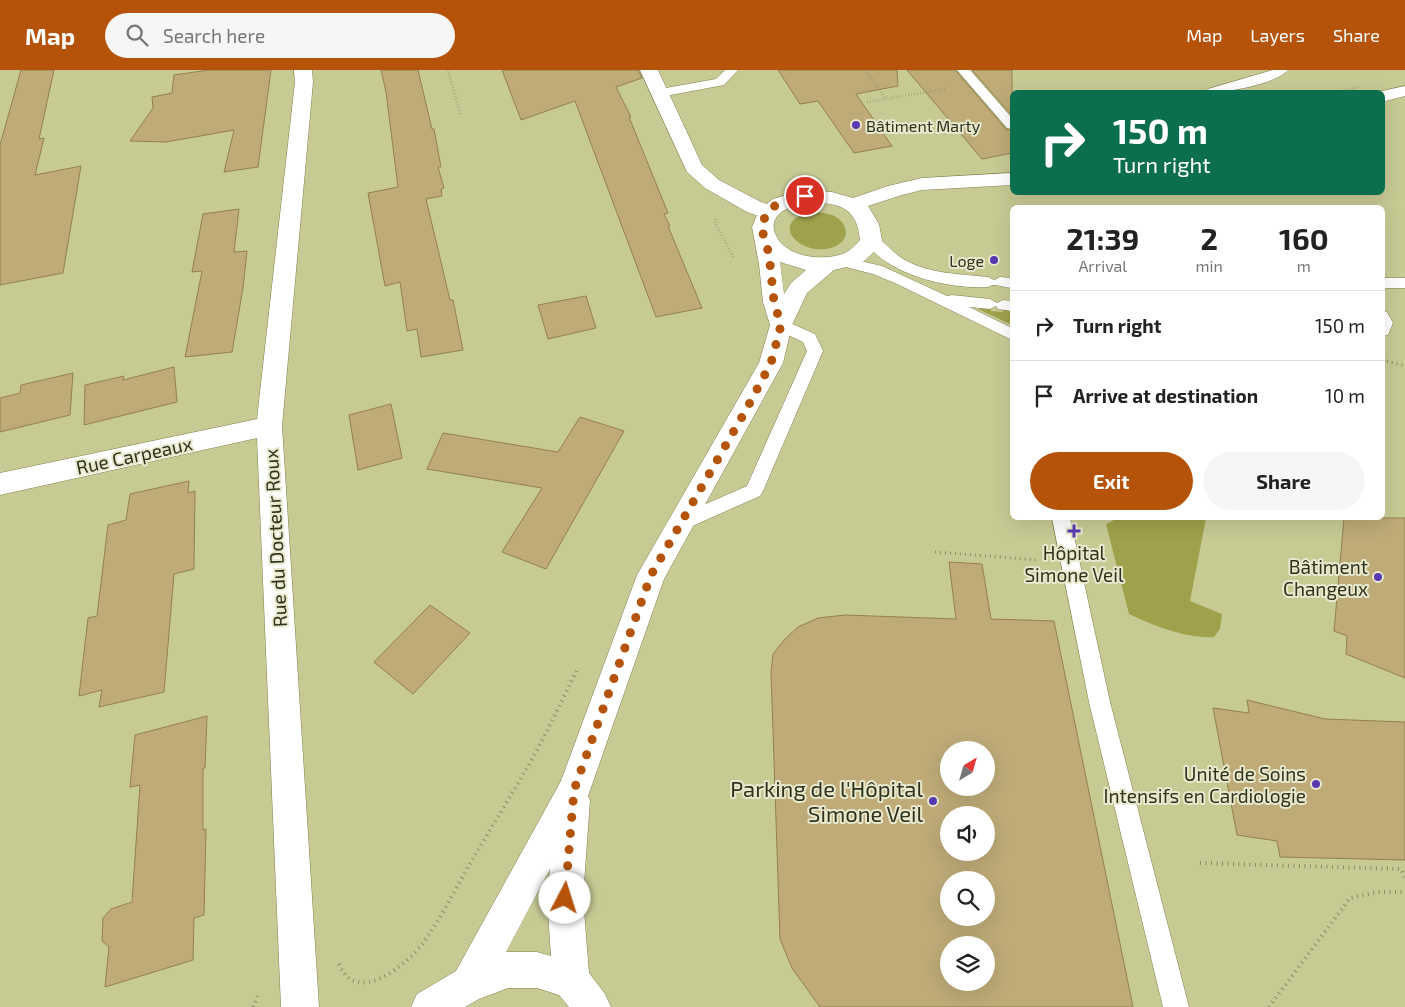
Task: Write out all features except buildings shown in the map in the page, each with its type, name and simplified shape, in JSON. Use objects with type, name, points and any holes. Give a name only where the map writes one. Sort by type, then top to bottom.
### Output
[{"type":"street","name":"Rue du Docteur Roux","points":[[300,1007],[269,426],[304,70]]},
{"type":"street","points":[[649,70],[694,168],[712,184],[768,212]]},
{"type":"street","points":[[1385,96],[1405,90]]},
{"type":"street","points":[[851,205],[886,192],[922,184],[983,183],[1010,179]]},
{"type":"street","points":[[765,240],[771,248],[792,260],[804,264],[835,264],[852,259],[862,252],[871,240],[869,223],[862,213],[851,205],[837,199],[821,196],[790,198],[777,204],[768,212],[763,221],[762,230],[770,264],[774,302],[781,325]]},
{"type":"street","points":[[469,984],[574,790],[651,575],[666,546],[683,522],[771,363],[781,325],[791,301],[799,288],[835,264]]},
{"type":"street","name":"Rue Carpeaux","points":[[0,484],[269,426]]},
{"type":"street","points":[[574,790],[565,898],[582,994]]},
{"type":"street","points":[[430,1007],[469,984],[508,970],[537,970],[582,994]]},
{"type":"lane","points":[[660,93],[720,82],[732,70]]},
{"type":"lane","points":[[963,70],[1010,123]]},
{"type":"lane","points":[[1219,90],[1271,76],[1282,70]]},
{"type":"lane","points":[[871,240],[896,262],[910,268],[935,276],[1000,282]]},
{"type":"lane","points":[[835,264],[877,270],[1010,334]]},
{"type":"lane","points":[[1385,283],[1405,283]]},
{"type":"lane","points":[[940,299],[1002,305]]},
{"type":"lane","points":[[683,522],[754,491],[815,352],[809,338],[781,325]]},
{"type":"lane","points":[[1061,520],[1068,560],[1108,736],[1176,1007]]},
{"type":"path","points":[[448,70],[460,114]]},
{"type":"path","points":[[865,70],[886,99]]},
{"type":"path","points":[[867,102],[975,83]]},
{"type":"path","points":[[732,194],[718,209],[716,224],[736,260]]},
{"type":"path","points":[[1385,361],[1405,366]]},
{"type":"path","points":[[935,552],[1044,560]]},
{"type":"path","points":[[343,974],[356,981],[370,983],[387,977],[423,943],[538,748],[581,661]]},
{"type":"path","points":[[1200,863],[1401,870],[1405,879]]},
{"type":"path","points":[[1268,1007],[1350,898],[1378,892],[1405,892]]},
{"type":"shaded area","points":[[813,212],[832,215],[841,221],[846,234],[841,243],[824,249],[812,248],[801,244],[794,238],[790,231],[791,223],[798,217]]},
{"type":"shaded area","points":[[991,308],[991,311],[1003,312],[1003,309],[1010,310],[1010,324],[978,309]]},
{"type":"shaded area","points":[[1114,520],[1206,520],[1190,601],[1222,614],[1220,629],[1214,637],[1181,634],[1129,614],[1106,524]]},
{"type":"place","name":"Bâtiment Marty","points":[[856,125]]},
{"type":"place","name":"Loge","points":[[994,260]]},
{"type":"place","name":"Hôpital Simone Veil","points":[[1074,531]]},
{"type":"place","name":"Bâtiment Changeux","points":[[1378,577]]},
{"type":"place","name":"Unité de Soins Intensifs en Cardiologie","points":[[1316,784]]},
{"type":"place","name":"Parking de l'Hôpital Simone Veil","points":[[933,801]]},
{"type":"route","points":[[565,898],[574,790],[651,575],[666,546],[683,522],[771,363],[781,325],[774,302],[769,254],[762,230],[763,221],[768,212],[777,204],[790,198],[805,196]]}]
